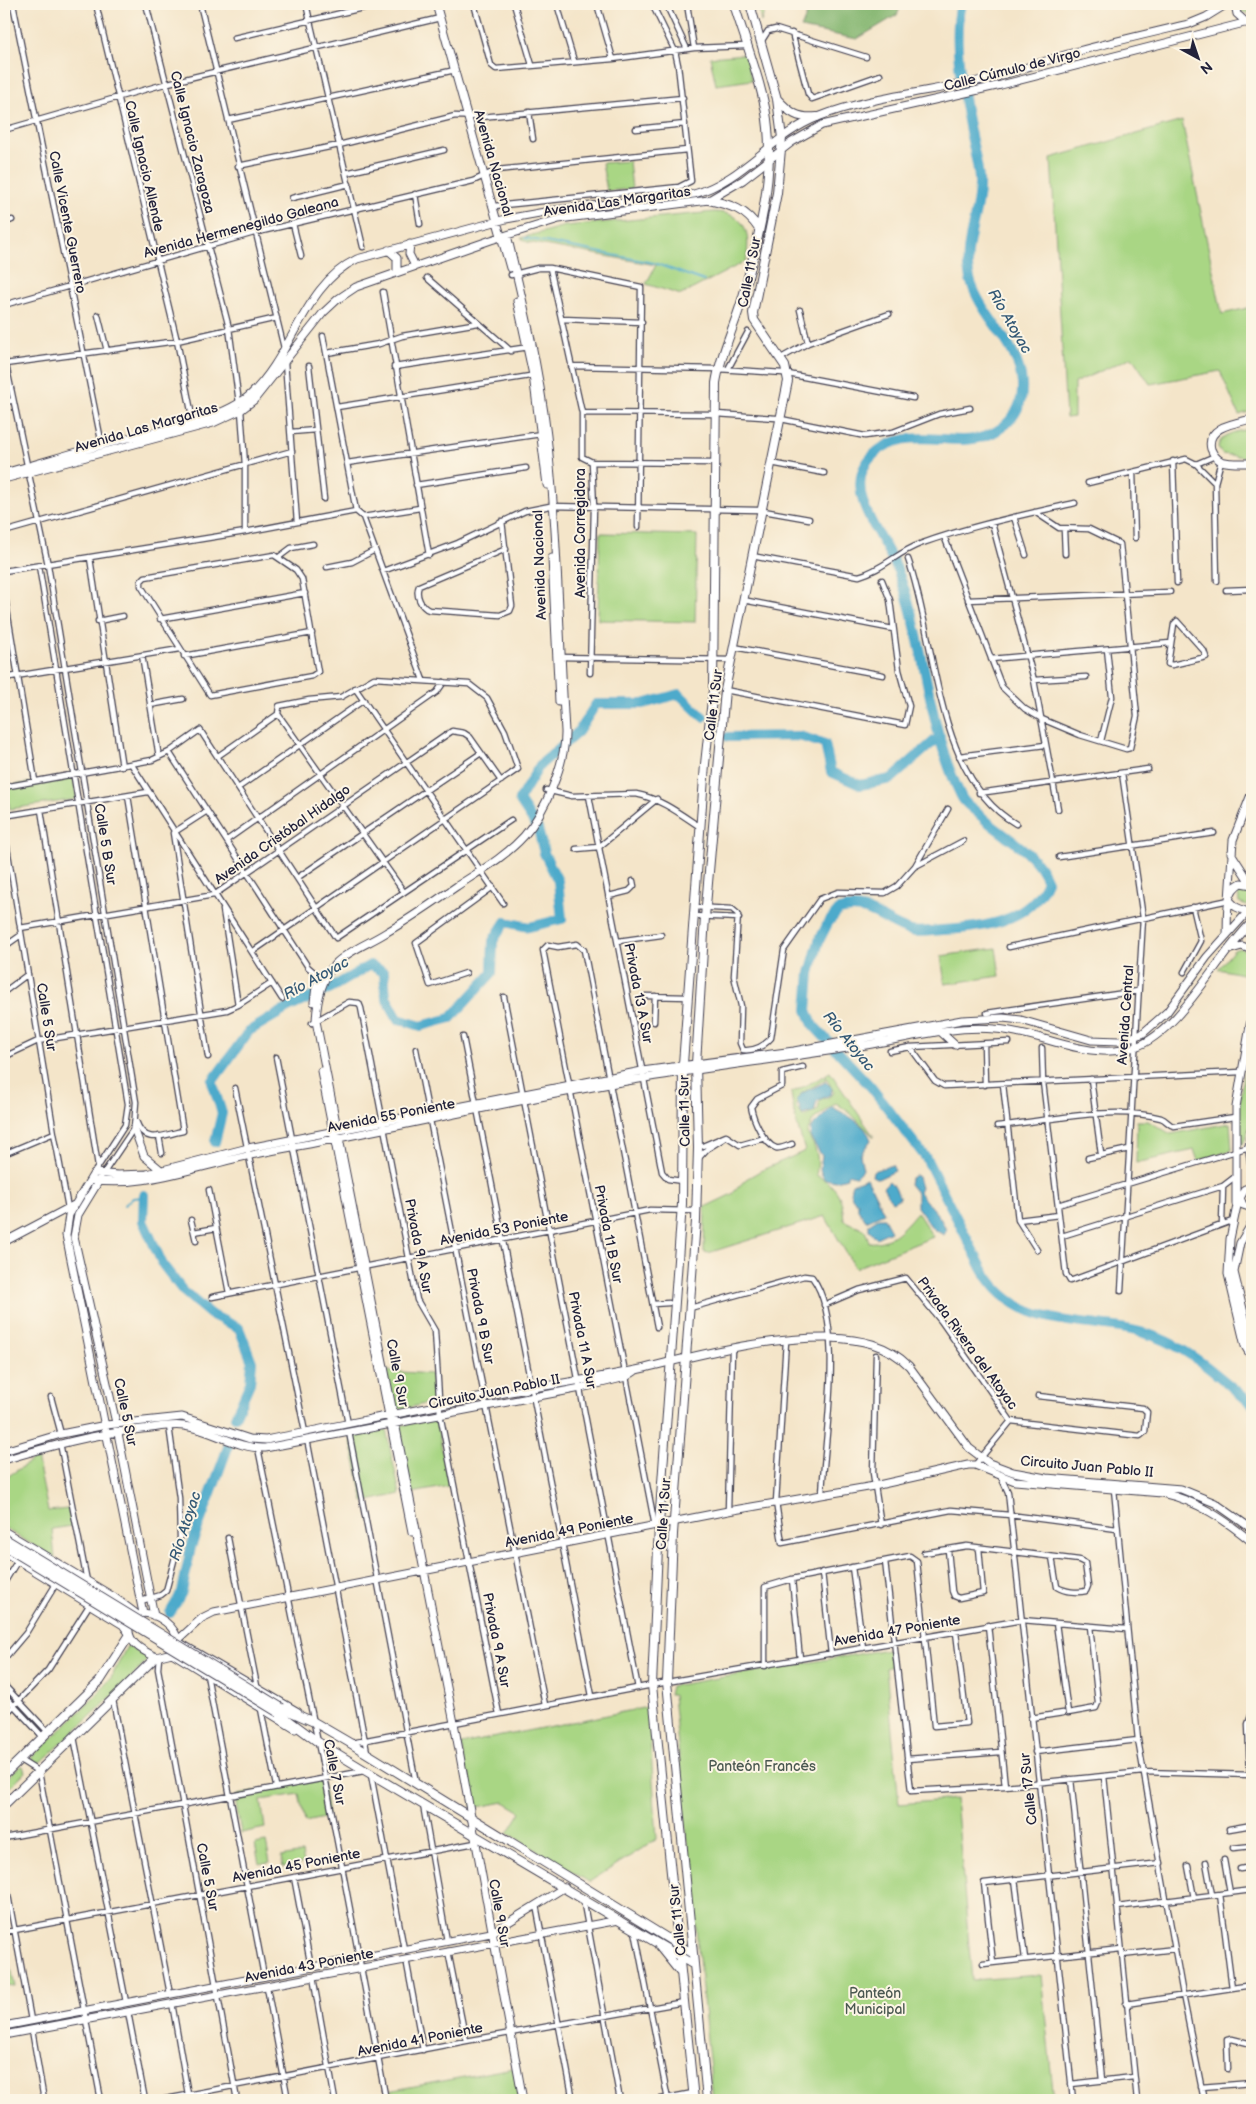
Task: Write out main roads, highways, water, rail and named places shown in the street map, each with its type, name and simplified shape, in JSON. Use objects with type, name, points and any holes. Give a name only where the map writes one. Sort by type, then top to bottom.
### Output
[{"type":"main road","name":"Avenida Nacional","points":[[314,1022],[315,1006],[322,980],[331,963],[345,950],[386,928],[481,868],[524,834],[548,791],[558,767],[563,739],[552,506],[536,375],[504,235],[498,221],[436,4]]},
{"type":"main road","name":"Calle 11 Sur","points":[[693,2097],[652,1685],[657,1526],[661,1505],[682,1210],[683,1068],[693,916],[714,659],[718,369],[742,303],[759,229],[769,160],[768,127],[764,104],[734,4]]},
{"type":"main road","name":"Calle 11 Sur","points":[[707,2100],[669,1682],[674,1522],[688,1357],[696,1211],[698,1148],[696,1067],[705,916],[725,690],[780,418],[785,373],[781,358],[754,320],[753,313],[777,193],[782,138],[777,99],[750,4]]},
{"type":"main road","name":"Calle Cúmulo de Virgo","points":[[769,148],[782,138],[818,117],[846,108],[999,76],[1073,52],[1206,17],[1227,4]]},
{"type":"main road","points":[[1235,4],[1237,14],[1250,22]]},
{"type":"main road","name":"Calle Cúmulo de Virgo","points":[[782,150],[822,125],[920,105],[1250,22]]},
{"type":"main road","points":[[1144,48],[1144,39],[1162,30]]},
{"type":"main road","points":[[777,99],[793,115],[818,117]]},
{"type":"main road","name":"Avenida Las Margaritas","points":[[4,479],[102,445],[193,421],[240,406],[258,387],[318,292],[331,275],[357,259],[498,221],[556,210],[700,192],[738,172],[769,148]]},
{"type":"main road","name":"Avenida Las Margaritas","points":[[4,473],[28,470],[212,423],[266,388],[323,313],[338,299],[356,287],[504,235],[559,220],[708,200],[743,180],[782,150]]},
{"type":"main road","points":[[765,194],[777,193]]},
{"type":"main road","points":[[708,200],[742,209],[751,216],[759,229]]},
{"type":"main road","points":[[410,244],[409,254],[415,266]]},
{"type":"main road","points":[[388,250],[398,258],[397,272]]},
{"type":"main road","points":[[1252,419],[1216,430],[1211,441],[1211,447],[1215,456],[1221,461],[1252,463]]},
{"type":"main road","points":[[1227,934],[1231,853],[1236,832],[1252,792]]},
{"type":"main road","points":[[1231,853],[1252,885]]},
{"type":"main road","points":[[1228,900],[1233,889],[1238,884],[1252,885]]},
{"type":"main road","points":[[1228,900],[1236,907],[1251,911]]},
{"type":"main road","points":[[868,1041],[962,1020],[1003,1018],[1038,1024],[1091,1040],[1119,1041],[1134,1037],[1142,1034],[1167,1012],[1207,957],[1251,911]]},
{"type":"main road","points":[[868,1041],[942,1033],[975,1027],[1019,1031],[1092,1051],[1119,1051],[1134,1048],[1146,1043],[1159,1034],[1173,1020],[1223,955],[1252,922]]},
{"type":"main road","points":[[1223,955],[1235,947],[1242,946],[1252,950]]},
{"type":"main road","points":[[1252,1014],[1235,1117],[1239,1194],[1242,1205],[1252,1208]]},
{"type":"main road","name":"Calle 9 Sur","points":[[314,1022],[473,1832],[523,2100]]},
{"type":"main road","points":[[942,1033],[955,1045]]},
{"type":"main road","name":"Avenida 55 Poniente","points":[[249,1152],[148,1180],[90,1180],[96,1170],[103,1174],[134,1175],[162,1171],[249,1152],[292,1143],[643,1074],[795,1054],[868,1041]]},
{"type":"main road","points":[[135,1124],[144,1156],[162,1171]]},
{"type":"main road","points":[[1252,1124],[1248,1147],[1252,1168]]},
{"type":"main road","points":[[75,1204],[88,1196],[103,1174]]},
{"type":"main road","points":[[68,1215],[90,1180]]},
{"type":"main road","points":[[1252,1188],[1246,1189],[1239,1194],[1236,1204],[1232,1221],[1228,1274],[1244,1346],[1252,1358]]},
{"type":"main road","name":"Calle 5 Sur","points":[[88,1196],[78,1215],[74,1237],[118,1432],[149,1599],[154,1616]]},
{"type":"main road","points":[[4,1242],[55,1216],[68,1215]]},
{"type":"main road","points":[[55,1216],[68,1215]]},
{"type":"main road","name":"Calle 5 Sur","points":[[68,1215],[66,1235],[108,1433],[141,1600],[141,1614]]},
{"type":"main road","points":[[1252,1223],[1240,1243],[1234,1272],[1252,1346]]},
{"type":"main road","points":[[74,1270],[82,1268]]},
{"type":"main road","name":"Circuito Juan Pablo II","points":[[392,1419],[440,1414],[581,1388],[636,1370],[688,1357],[786,1340],[832,1338],[876,1345],[900,1357],[909,1366],[969,1448],[980,1457],[1013,1472],[1179,1497],[1211,1511],[1252,1542]]},
{"type":"main road","name":"Circuito Juan Pablo II","points":[[4,1460],[60,1442],[108,1433],[169,1426],[189,1427],[258,1448],[306,1436],[392,1419],[439,1405],[579,1379],[626,1374]]},
{"type":"main road","name":"Circuito Juan Pablo II","points":[[4,1451],[60,1434],[116,1423],[182,1417],[258,1441],[306,1436]]},
{"type":"main road","name":"Circuito Juan Pablo II","points":[[975,1465],[1001,1477],[1048,1485],[1181,1488],[1215,1503],[1252,1529]]},
{"type":"main road","name":"Avenida 49 Poniente","points":[[178,1641],[208,1615],[241,1606],[728,1511],[874,1486],[975,1465]]},
{"type":"main road","points":[[4,1531],[141,1614],[154,1616],[173,1629],[178,1641],[257,1686],[693,1954]]},
{"type":"main road","points":[[4,1538],[280,1711],[318,1742]]},
{"type":"main road","points":[[4,1546],[280,1711],[314,1722]]},
{"type":"main road","points":[[4,1552],[123,1625],[136,1645],[157,1658]]},
{"type":"main road","points":[[4,1775],[47,1736],[100,1682],[128,1634],[130,1622],[141,1614]]},
{"type":"main road","points":[[4,1805],[157,1658],[172,1653],[178,1641]]},
{"type":"main road","points":[[172,1653],[261,1709],[423,1802],[694,1964]]},
{"type":"main road","name":"Avenida 43 Poniente","points":[[4,2026],[491,1933],[565,1887]]},
{"type":"main road","name":"Avenida 43 Poniente","points":[[4,2036],[619,1920]]},
{"type":"main road","points":[[654,1941],[681,1972]]},
{"type":"water","points":[[826,1082],[832,1088],[831,1094],[817,1101],[814,1112],[802,1115],[797,1100],[802,1093]]},
{"type":"water","points":[[832,1107],[850,1117],[865,1129],[871,1140],[860,1155],[863,1169],[856,1176],[847,1174],[847,1178],[836,1181],[824,1179],[820,1170],[822,1156],[810,1137],[811,1128]]},
{"type":"water","points":[[892,1165],[895,1171],[878,1179],[872,1176],[873,1171]]},
{"type":"water","points":[[915,1175],[918,1177],[921,1188],[919,1192],[937,1214],[946,1230],[944,1235],[933,1229],[917,1207],[917,1194],[909,1184],[910,1179]]},
{"type":"water","points":[[867,1178],[884,1213],[866,1221],[858,1209],[858,1203],[851,1195],[851,1190],[852,1184]]},
{"type":"water","points":[[889,1181],[900,1198],[892,1202],[883,1187]]},
{"type":"water","points":[[878,1218],[884,1218],[891,1231],[876,1238],[869,1230],[869,1224]]},
{"type":"waterway","name":"Río Atoyac","points":[[961,4],[958,50],[964,101],[979,179],[979,192],[969,241],[968,266],[975,293],[1014,356],[1022,384],[1021,396],[1013,416],[997,431],[986,436],[963,440],[912,438],[888,444],[868,461],[862,474],[860,488],[869,516],[897,569],[907,597],[915,625],[940,741],[949,769],[961,796],[977,813],[1035,860],[1047,881],[1039,895],[1029,906],[1017,914],[988,925],[915,932],[859,908],[839,910],[828,923],[819,941],[810,973],[807,1010],[813,1025],[871,1087],[926,1158],[982,1268],[999,1291],[1019,1306],[1041,1315],[1065,1321],[1141,1332],[1166,1341],[1200,1362],[1252,1404]]},
{"type":"waterway","points":[[525,238],[654,263],[704,281]]},
{"type":"waterway","name":"Río Atoyac","points":[[215,1142],[222,1113],[212,1082],[249,1031],[288,1008],[331,988],[370,965],[384,972],[386,997],[398,1019],[421,1026],[451,1018],[492,973],[493,941],[505,922],[529,927],[562,919],[558,881],[544,853],[538,829],[519,800],[540,765],[578,732],[596,704],[643,704],[679,694],[703,717]]},
{"type":"waterway","name":"Río Atoyac","points":[[728,737],[799,736],[825,744],[831,772],[860,785],[891,779],[940,736]]},
{"type":"waterway","name":"Río Atoyac","points":[[144,1195],[143,1221],[163,1265],[183,1291],[210,1314],[239,1328],[252,1362],[250,1383],[235,1417]]},
{"type":"waterway","points":[[124,1205],[133,1198],[143,1197]]},
{"type":"waterway","name":"Río Atoyac","points":[[170,1613],[182,1592],[191,1547],[228,1447]]},
{"type":"park label","name":"Panteón Francés","points":[[762,1766]]},
{"type":"park label","name":"Panteón Municipal","points":[[875,2002]]}]
